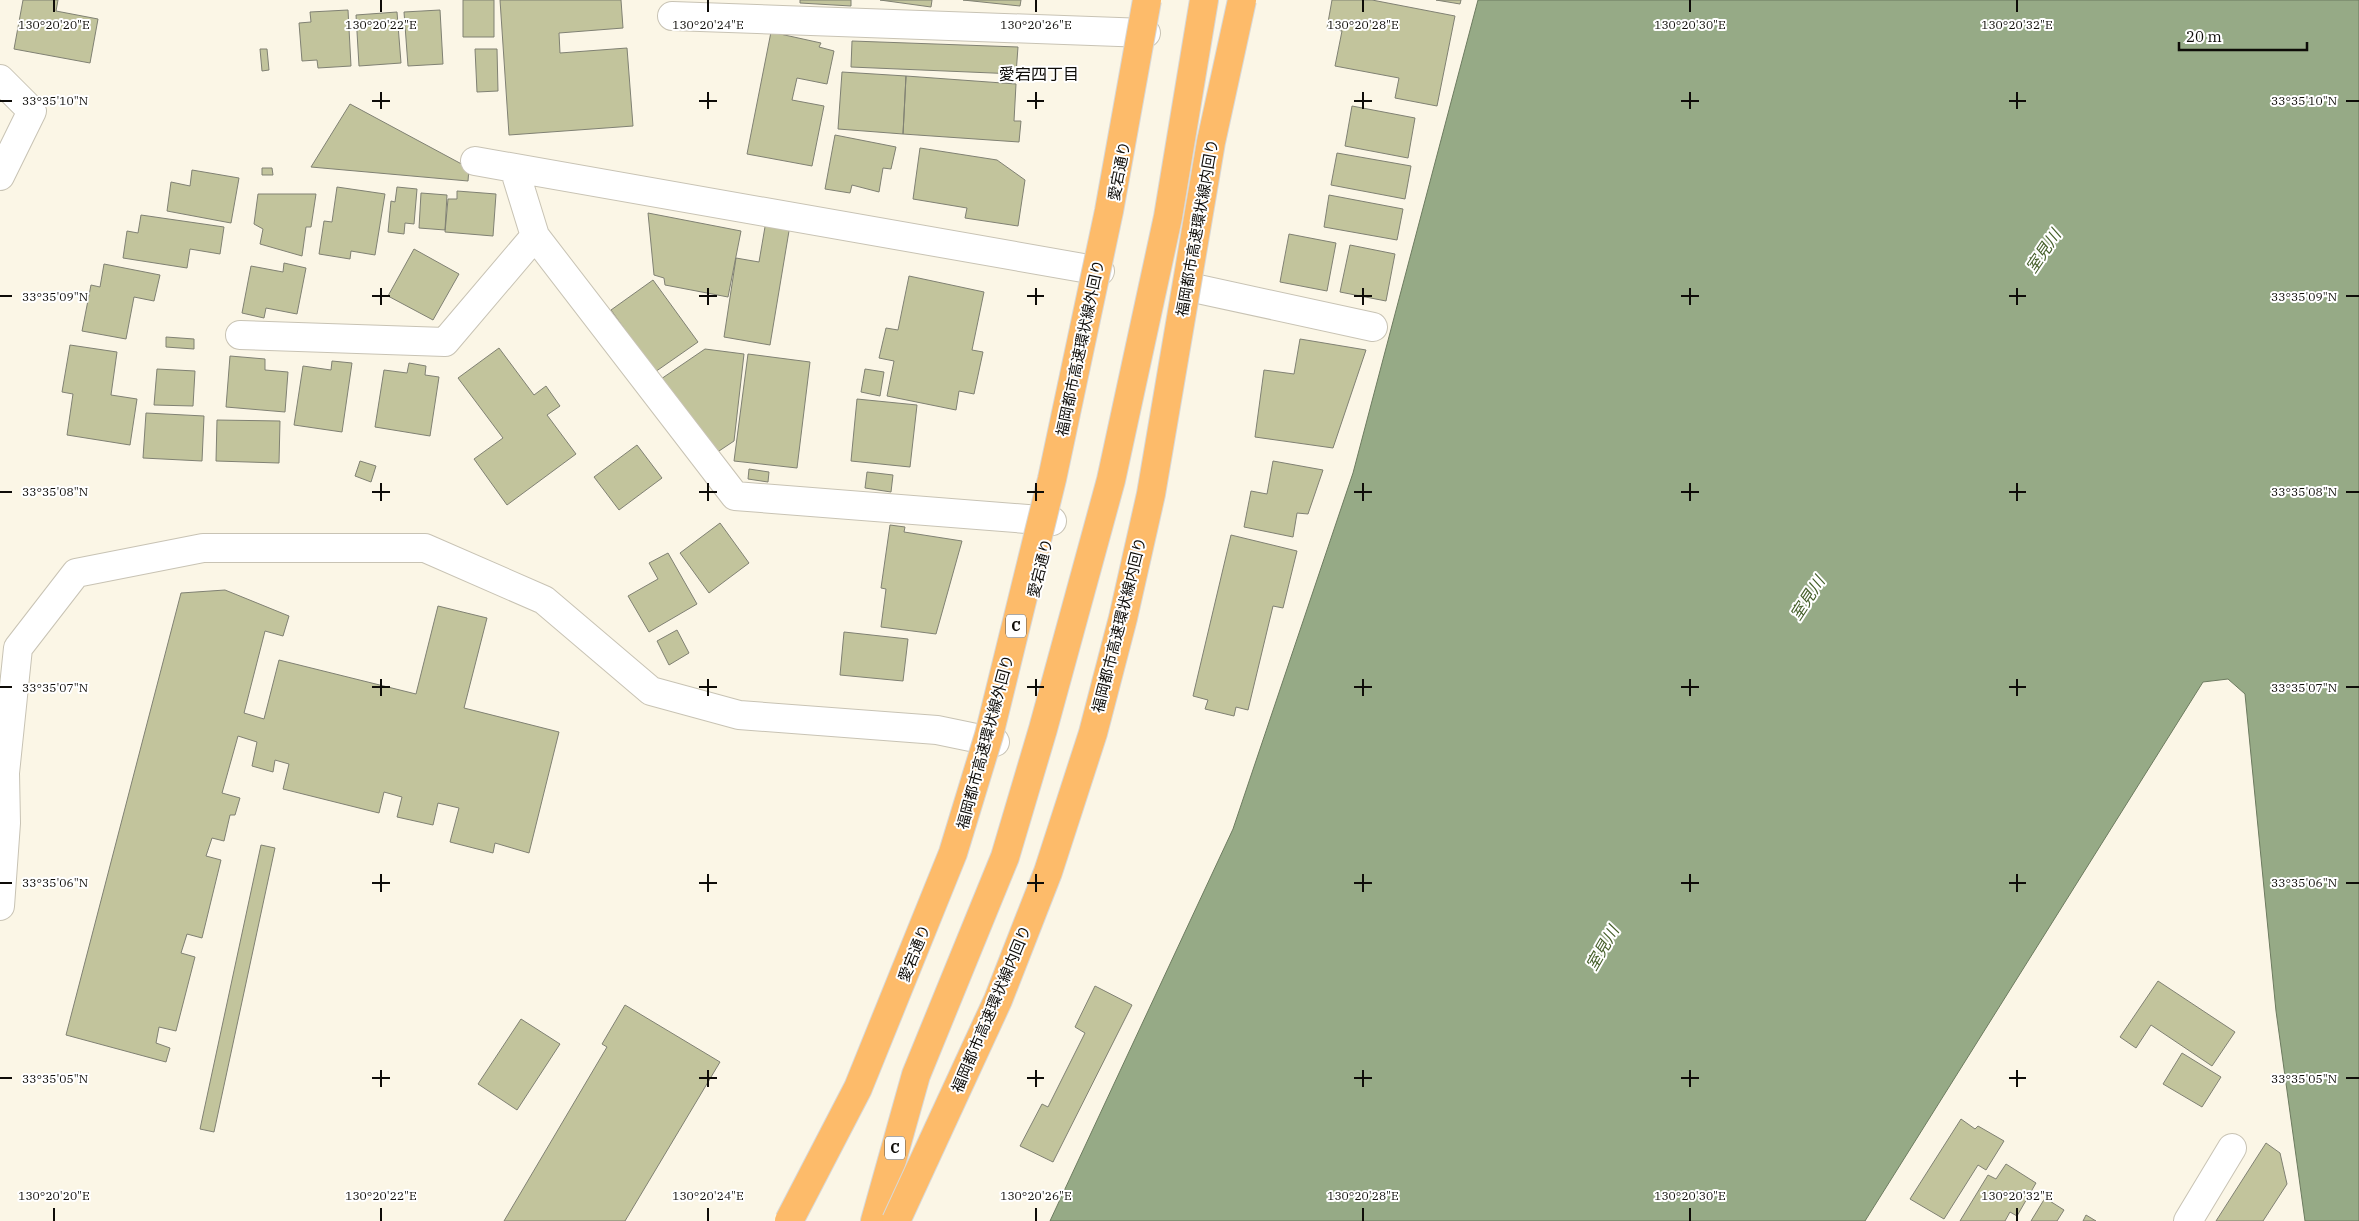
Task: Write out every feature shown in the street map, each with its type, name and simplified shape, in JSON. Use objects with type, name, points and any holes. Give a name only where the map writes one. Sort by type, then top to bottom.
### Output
[{"type":"highway","name":"福岡都市高速環状線外回り","points":[[788,1221],[858,1088],[953,853],[989,735],[1054,469],[1109,211],[1147,0]]},
{"type":"highway","name":"C","points":[[875,1221],[916,1075],[1005,857],[1044,730],[1106,499],[1168,217],[1204,0]]},
{"type":"highway","name":"福岡都市高速環状線内回り","points":[[896,1221],[998,1000],[1048,872],[1093,733],[1123,618],[1151,494],[1211,142],[1243,0]]},
{"type":"street","name":"愛宕通り","points":[[793,1221],[878,1041],[948,870],[995,742],[1052,521],[1153,0]]},
{"type":"street","points":[[892,1221],[965,1080],[1035,912],[1083,766],[1140,545],[1243,0]]},
{"type":"street","points":[[672,16],[1146,32]]},
{"type":"street","points":[[0,79],[32,111],[0,176]]},
{"type":"street","points":[[476,161],[1100,271]]},
{"type":"street","points":[[514,168],[535,236],[735,496],[1052,521]]},
{"type":"street","points":[[240,335],[445,342],[535,236]]},
{"type":"street","points":[[1189,287],[1373,328]]},
{"type":"street","points":[[0,906],[6,823],[5,773],[18,648],[76,573],[203,548],[425,548],[544,600],[651,691],[739,715],[937,730],[995,742]]},
{"type":"street","points":[[2188,1221],[2232,1148]]},
{"type":"water","name":"室見川","points":[[1478,0],[2359,0],[2359,1221],[2305,1221],[2276,1011],[2245,694],[2228,679],[2203,682],[1865,1221],[1050,1221],[1233,829],[1353,473]]},
{"type":"building","points":[[23,0],[58,0],[56,11],[98,19],[90,63],[14,49]]},
{"type":"building","points":[[463,0],[494,0],[494,37],[463,37]]},
{"type":"building","points":[[500,0],[621,0],[623,28],[559,33],[560,53],[627,48],[633,126],[509,135]]},
{"type":"building","points":[[800,0],[851,0],[851,6],[800,3]]},
{"type":"building","points":[[880,0],[932,0],[931,7]]},
{"type":"building","points":[[963,0],[1021,0],[1020,6]]},
{"type":"building","points":[[1332,0],[1372,0],[1455,16],[1437,106],[1395,98],[1399,78],[1335,66],[1342,31],[1327,28]]},
{"type":"building","points":[[1436,0],[1461,0],[1460,4]]},
{"type":"building","points":[[348,10],[351,66],[318,68],[317,60],[302,61],[299,23],[311,22],[310,12]]},
{"type":"building","points":[[440,10],[443,64],[408,66],[404,12]]},
{"type":"building","points":[[397,12],[401,63],[359,66],[356,15]]},
{"type":"building","points":[[771,32],[821,43],[819,47],[834,51],[827,84],[797,78],[792,100],[824,106],[812,166],[747,154]]},
{"type":"building","points":[[852,41],[1018,47],[1016,74],[851,67]]},
{"type":"building","points":[[260,49],[267,49],[269,70],[262,71]]},
{"type":"building","points":[[475,49],[497,49],[498,91],[477,92]]},
{"type":"building","points":[[842,72],[906,76],[903,134],[838,129]]},
{"type":"building","points":[[906,76],[1016,84],[1014,121],[1021,121],[1019,142],[903,134]]},
{"type":"building","points":[[350,104],[469,168],[468,181],[311,167]]},
{"type":"building","points":[[1352,106],[1415,118],[1408,158],[1345,146]]},
{"type":"building","points":[[835,135],[896,147],[891,169],[883,168],[879,192],[852,185],[850,193],[825,189]]},
{"type":"building","points":[[920,148],[997,160],[1025,180],[1018,226],[965,218],[967,208],[913,199]]},
{"type":"building","points":[[1337,153],[1411,166],[1405,199],[1331,185]]},
{"type":"building","points":[[262,168],[272,168],[273,175],[262,175]]},
{"type":"building","points":[[192,170],[239,178],[231,223],[167,211],[171,182],[190,186]]},
{"type":"building","points":[[337,187],[385,194],[375,255],[351,251],[350,259],[319,254],[324,221],[332,222]]},
{"type":"building","points":[[397,187],[417,189],[414,224],[405,223],[404,234],[388,232],[391,201],[395,202]]},
{"type":"building","points":[[457,191],[496,194],[493,236],[445,232],[448,199],[457,199]]},
{"type":"building","points":[[421,193],[447,195],[445,230],[419,228]]},
{"type":"building","points":[[258,194],[316,194],[311,227],[306,227],[302,256],[260,244],[263,229],[254,224]]},
{"type":"building","points":[[1329,195],[1403,209],[1397,240],[1324,227]]},
{"type":"building","points":[[648,213],[741,231],[728,297],[665,285],[664,278],[654,275]]},
{"type":"building","points":[[141,215],[224,227],[220,254],[190,249],[187,268],[123,258],[127,231],[138,233]]},
{"type":"building","points":[[766,221],[790,225],[770,345],[724,337],[736,258],[759,262]]},
{"type":"building","points":[[1289,234],[1336,243],[1327,291],[1280,282]]},
{"type":"building","points":[[1350,245],[1395,254],[1386,301],[1340,292]]},
{"type":"building","points":[[414,249],[459,274],[433,320],[388,296]]},
{"type":"building","points":[[284,263],[306,268],[297,314],[266,308],[264,318],[242,313],[251,266],[283,272]]},
{"type":"building","points":[[104,264],[160,275],[154,301],[134,297],[126,339],[82,331],[91,285],[100,287]]},
{"type":"building","points":[[909,276],[984,292],[972,350],[983,352],[974,394],[959,391],[956,410],[887,396],[894,361],[879,358],[886,328],[898,330]]},
{"type":"building","points":[[653,280],[698,342],[655,372],[611,310]]},
{"type":"building","points":[[166,337],[194,339],[194,349],[166,347]]},
{"type":"building","points":[[1300,339],[1366,350],[1333,448],[1255,437],[1264,370],[1294,374]]},
{"type":"building","points":[[70,345],[117,352],[111,395],[137,399],[130,445],[67,435],[73,394],[62,392]]},
{"type":"building","points":[[499,348],[534,395],[546,386],[560,406],[547,415],[576,454],[507,505],[474,459],[503,438],[458,378]]},
{"type":"building","points":[[705,349],[744,354],[734,441],[713,455],[661,379]]},
{"type":"building","points":[[748,354],[810,362],[797,468],[734,461]]},
{"type":"building","points":[[230,356],[265,359],[265,370],[288,372],[285,412],[226,407]]},
{"type":"building","points":[[332,361],[352,363],[342,432],[294,425],[303,366],[331,370]]},
{"type":"building","points":[[409,363],[426,366],[425,375],[439,377],[430,436],[375,427],[384,370],[407,373]]},
{"type":"building","points":[[157,369],[195,371],[193,406],[154,405]]},
{"type":"building","points":[[865,369],[884,372],[880,396],[861,392]]},
{"type":"building","points":[[857,399],[917,405],[910,467],[851,461]]},
{"type":"building","points":[[146,413],[204,416],[202,461],[143,458]]},
{"type":"building","points":[[217,420],[280,421],[279,463],[216,461]]},
{"type":"building","points":[[637,445],[662,478],[619,510],[594,477]]},
{"type":"building","points":[[360,461],[376,466],[371,482],[355,476]]},
{"type":"building","points":[[1273,461],[1323,470],[1308,514],[1297,513],[1293,537],[1244,527],[1251,491],[1267,494]]},
{"type":"building","points":[[749,469],[769,472],[768,482],[748,479]]},
{"type":"building","points":[[867,472],[893,475],[891,492],[865,488]]},
{"type":"building","points":[[720,523],[749,563],[709,593],[680,553]]},
{"type":"building","points":[[890,525],[905,527],[904,532],[962,541],[936,634],[881,627],[886,589],[881,588]]},
{"type":"building","points":[[1231,535],[1297,551],[1283,608],[1273,606],[1248,710],[1236,707],[1234,716],[1205,709],[1208,700],[1193,696]]},
{"type":"building","points":[[668,553],[697,604],[649,632],[628,596],[658,579],[649,563]]},
{"type":"building","points":[[225,590],[289,616],[283,636],[265,631],[244,713],[264,719],[279,660],[416,694],[438,606],[487,618],[464,708],[559,732],[529,853],[495,843],[493,853],[450,842],[459,808],[438,803],[433,825],[397,817],[402,797],[384,792],[379,813],[283,789],[289,764],[275,760],[273,772],[252,766],[257,742],[238,736],[222,793],[240,798],[235,815],[230,815],[224,841],[212,838],[206,856],[221,860],[202,938],[187,934],[181,953],[195,957],[176,1031],[159,1027],[156,1043],[170,1048],[166,1062],[66,1035],[181,593]]},
{"type":"building","points":[[677,630],[689,653],[669,665],[657,641]]},
{"type":"building","points":[[844,632],[908,639],[903,681],[840,675]]},
{"type":"building","points":[[261,845],[275,848],[214,1132],[200,1129]]},
{"type":"building","points":[[2158,981],[2235,1032],[2212,1066],[2151,1025],[2136,1048],[2120,1037]]},
{"type":"building","points":[[1095,986],[1132,1005],[1053,1162],[1020,1146],[1042,1104],[1048,1107],[1085,1033],[1075,1027]]},
{"type":"building","points":[[625,1005],[720,1062],[625,1221],[504,1221],[607,1047],[602,1044]]},
{"type":"building","points":[[521,1019],[560,1044],[517,1110],[478,1084]]},
{"type":"building","points":[[2182,1053],[2221,1077],[2202,1107],[2163,1084]]},
{"type":"building","points":[[1961,1119],[1975,1129],[1978,1126],[2004,1141],[1986,1170],[1978,1165],[1944,1219],[1910,1199]]},
{"type":"building","points":[[2266,1143],[2280,1153],[2287,1184],[2263,1221],[2216,1221]]},
{"type":"building","points":[[2006,1164],[2036,1183],[2017,1216],[2010,1212],[2005,1221],[1960,1221],[1988,1175],[1996,1179]]},
{"type":"building","points":[[2045,1198],[2064,1210],[2057,1221],[2031,1221]]},
{"type":"building","points":[[2086,1215],[2096,1221],[2083,1221]]},
{"type":"district","name":"愛宕四丁目","points":[[1039,74]]}]
